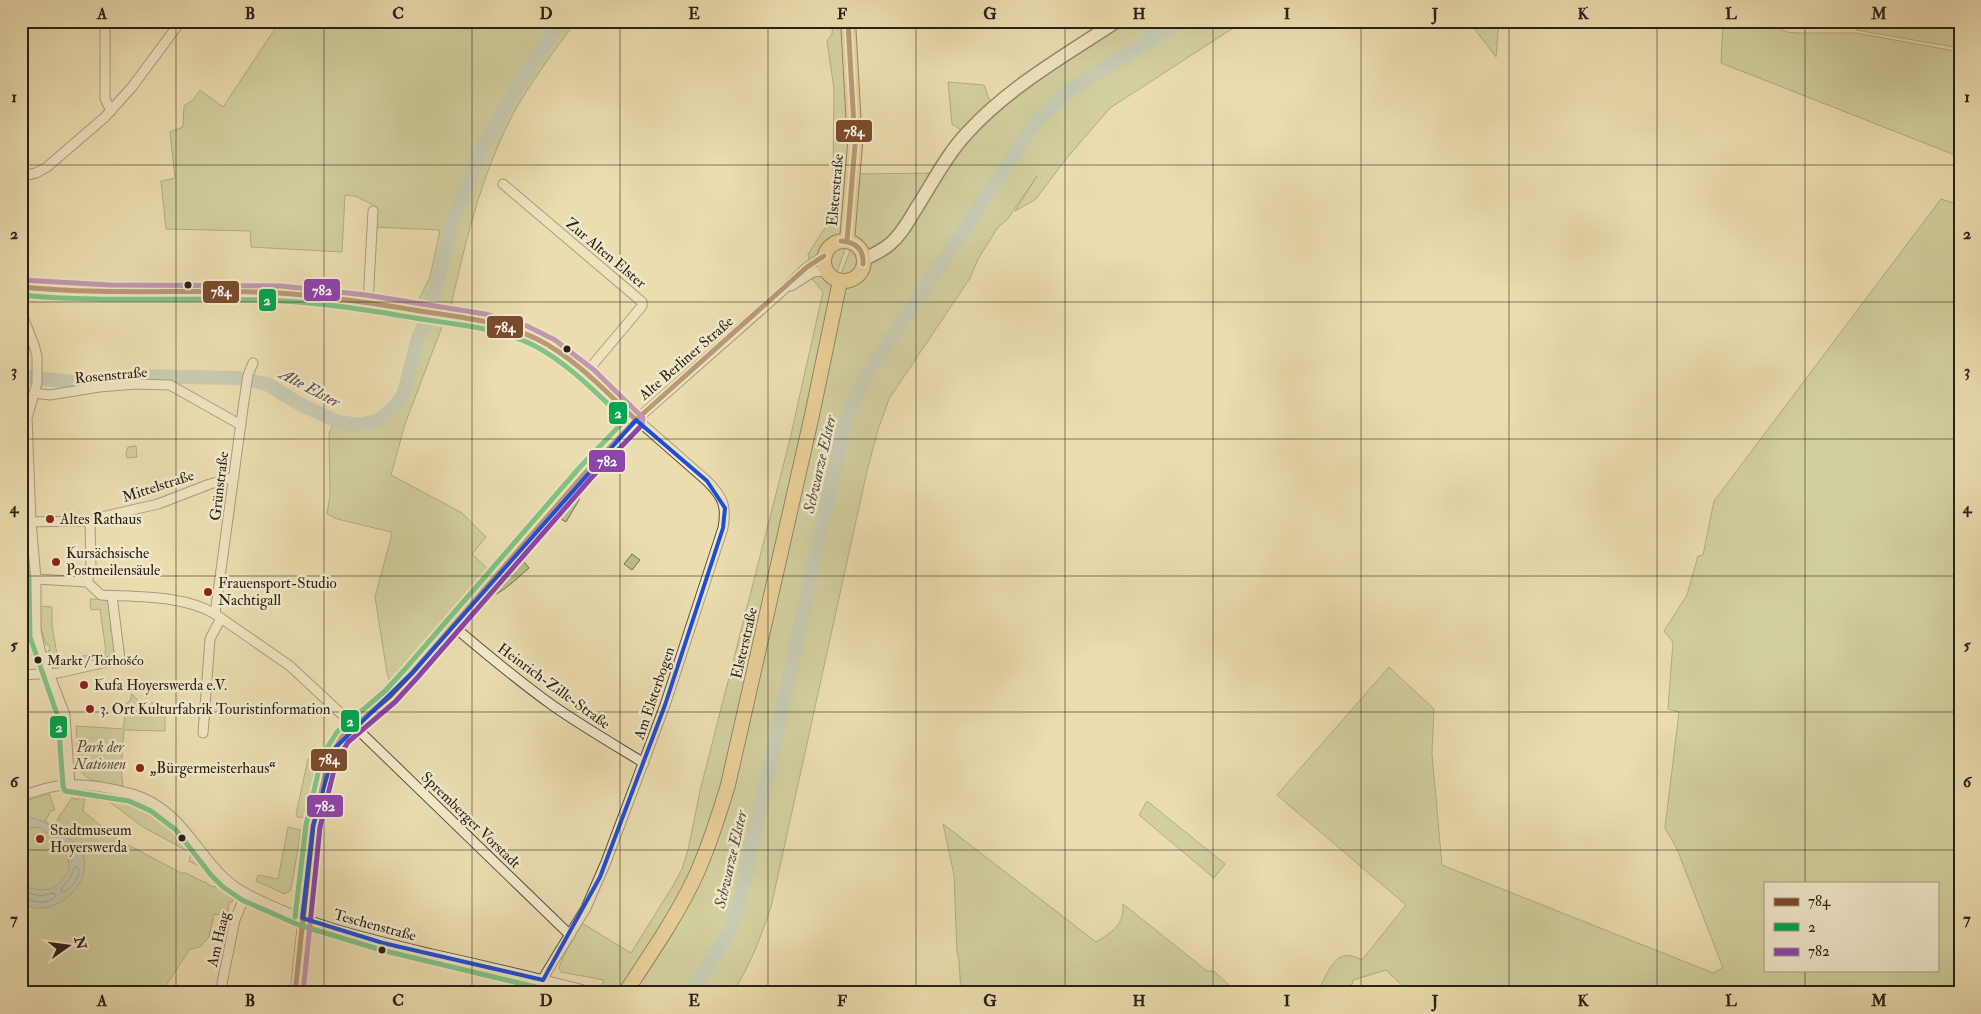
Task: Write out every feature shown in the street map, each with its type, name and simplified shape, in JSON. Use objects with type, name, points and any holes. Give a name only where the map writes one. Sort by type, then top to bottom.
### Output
[{"type":"main road","name":"Elsterstraße","points":[[847,242],[856,145],[848,21]]},
{"type":"main road","points":[[864,258],[878,253],[891,244],[901,233],[944,163],[967,133],[992,108],[1031,78],[1117,21]]},
{"type":"main road","points":[[847,242],[858,247],[864,258],[863,267],[856,277],[848,281],[840,281],[834,279],[826,271],[824,256],[830,246],[836,243],[847,242]]},
{"type":"main road","name":"Elsterstraße","points":[[625,993],[695,876],[720,814],[797,483],[840,281]]},
{"type":"street","points":[[105,21],[105,99],[111,111]]},
{"type":"street","points":[[21,176],[36,173],[47,167],[111,111],[132,87],[181,21]]},
{"type":"street","name":"Zur Alten Elster","points":[[504,184],[642,302],[642,306],[585,374]]},
{"type":"street","points":[[368,303],[373,211]]},
{"type":"street","name":"Alte Berliner Straße","points":[[295,993],[313,826],[324,775],[334,748],[354,726],[390,696],[586,472],[636,420],[807,267],[824,256]]},
{"type":"street","name":"Alte Berliner Straße","points":[[780,293],[808,275],[822,270],[826,271]]},
{"type":"street","name":"Am Elsterbogen","points":[[21,287],[94,292],[258,292],[368,303],[489,322],[515,329],[560,353],[714,488],[723,502],[726,516],[723,528],[644,763],[586,908],[534,993]]},
{"type":"street","points":[[21,312],[34,345],[37,372],[37,383],[27,418],[26,522],[36,578],[37,636],[67,724],[70,785],[21,796]]},
{"type":"street","name":"Grünstraße","points":[[203,733],[210,639],[218,616],[246,385],[253,363]]},
{"type":"street","name":"Rosenstraße","points":[[34,393],[50,395],[136,384],[170,385],[241,425]]},
{"type":"street","name":"Mittelstraße","points":[[26,522],[90,521],[158,504],[234,477]]},
{"type":"street","points":[[87,582],[91,569],[90,521]]},
{"type":"street","points":[[21,675],[50,674],[120,659],[112,596],[100,595],[87,582],[36,578]]},
{"type":"street","points":[[21,590],[35,592]]},
{"type":"street","name":"Spremberger Vorstadt","points":[[112,596],[156,598],[202,607],[290,666],[570,935]]},
{"type":"street","name":"Heinrich-Zille-Straße","points":[[452,626],[550,704],[590,731],[644,763]]},
{"type":"street","name":"Teschenstraße","points":[[70,785],[131,794],[155,804],[181,825],[222,876],[246,893],[302,918],[383,942],[595,993]]},
{"type":"street","name":"Am Haag","points":[[220,993],[235,920],[246,893]]},
{"type":"highlighted area","points":[[636,420],[707,481],[725,508],[723,528],[665,705],[600,877],[543,980],[383,943],[302,918],[313,826],[335,748],[412,673]]},
{"type":"green space","points":[[280,21],[576,21],[526,92],[501,140],[474,213],[449,315],[414,309],[430,277],[440,230],[373,227],[373,205],[355,196],[345,195],[342,252],[251,247],[250,231],[166,229],[161,181],[175,178],[170,132],[183,127],[184,106],[193,100],[200,90],[223,107]]},
{"type":"green space","points":[[833,21],[847,21],[854,113],[854,174],[938,173],[901,232],[890,243],[869,257],[883,250],[894,240],[904,229],[948,158],[977,124],[966,133],[952,124],[948,82],[984,85],[992,107],[1117,21],[1244,21],[1110,108],[1066,159],[1036,199],[1015,211],[1037,176],[1007,220],[998,227],[978,259],[970,278],[889,399],[878,430],[867,471],[771,907],[750,962],[732,993],[625,993],[642,967],[624,993],[599,993],[604,980],[561,972],[559,968],[582,923],[631,953],[674,884],[682,869],[688,850],[700,791],[790,439],[823,292],[813,280],[808,254],[830,220],[833,178],[834,89],[827,41],[832,34]],"holes":[[[837,242],[853,244],[861,250],[863,259],[858,275],[851,281],[842,282],[832,278],[825,269],[824,257],[815,263]],[[833,312],[813,416],[721,814],[696,876],[663,933],[700,864],[727,785]]]},
{"type":"green space","points":[[1465,21],[1499,21],[1496,57],[1473,27]]},
{"type":"green space","points":[[1723,21],[1761,21],[1787,32],[1798,33],[1856,33],[1960,52],[1960,157],[1721,63]]},
{"type":"green space","points":[[1858,21],[1960,21],[1960,48],[1856,30]]},
{"type":"green space","points":[[1941,199],[1960,205],[1960,993],[1410,993],[1386,970],[1353,980],[1352,984],[1341,993],[1316,993],[1333,963],[1345,956],[1353,956],[1362,960],[1406,905],[1277,795],[1389,667],[1434,709],[1432,754],[1442,865],[1713,973],[1723,968],[1677,849],[1665,828],[1679,712],[1668,709],[1673,642],[1664,631],[1687,595],[1698,556],[1703,555],[1714,501]]},
{"type":"green space","points":[[846,246],[837,273],[831,264],[831,255],[835,249]]},
{"type":"green space","points":[[851,248],[857,256],[856,265],[851,271],[841,274]]},
{"type":"green space","points":[[428,321],[443,324],[405,424],[391,475],[462,513],[486,537],[472,554],[493,574],[448,622],[392,687],[387,673],[375,597],[392,534],[391,532],[337,519],[327,514],[330,495],[329,434],[332,426],[336,424],[370,423],[385,416],[392,409],[398,402],[406,385],[415,348]]},
{"type":"green space","points":[[136,446],[137,457],[127,458],[128,447]]},
{"type":"green space","points":[[585,474],[579,500],[566,522],[558,517],[523,561],[529,568],[496,594],[489,598],[473,601]]},
{"type":"green space","points":[[632,554],[640,560],[632,570],[624,564]]},
{"type":"green space","points":[[90,599],[109,600],[113,625],[110,625],[111,631],[113,631],[116,655],[74,665],[72,658],[106,652],[100,609],[91,610]]},
{"type":"green space","points":[[40,606],[52,607],[52,626],[58,660],[65,659],[66,663],[63,667],[53,669],[48,651],[50,650],[49,645],[46,645],[38,618]]},
{"type":"green space","name":"Park der Nationen","points":[[132,694],[146,710],[152,702],[165,716],[165,731],[124,730],[121,769],[123,786],[86,777],[78,764],[76,726],[123,729],[127,703],[130,701]]},
{"type":"green space","points":[[313,755],[317,758],[304,818],[297,817],[296,814],[308,759],[312,759]]},
{"type":"green space","points":[[84,786],[112,790],[155,804],[211,862],[199,866],[189,861],[191,853],[143,827],[103,797],[85,796],[83,811],[117,839],[181,873],[186,873],[213,887],[219,885],[221,891],[224,890],[235,895],[232,902],[229,903],[227,916],[214,914],[209,937],[200,947],[190,949],[161,993],[21,993],[21,802],[49,794],[55,810],[51,811],[45,821],[54,828],[60,815],[72,798],[77,800]]},
{"type":"green space","points":[[1147,801],[1225,864],[1214,878],[1139,815]]},
{"type":"green space","points":[[943,824],[1096,942],[1112,931],[1119,923],[1123,912],[1123,904],[1207,971],[1214,971],[1237,993],[961,993],[957,952],[954,875]]},
{"type":"green space","points":[[288,827],[301,830],[292,884],[290,891],[285,894],[256,881],[258,875],[278,879]]},
{"type":"water","points":[[21,817],[37,819],[50,825],[76,844],[83,856],[83,876],[78,885],[63,901],[53,906],[37,908],[21,903],[21,885],[43,890],[54,887],[60,883],[69,870],[67,856],[56,840],[39,827],[21,829]]},
{"type":"waterway","name":"Alte Elster","points":[[21,376],[79,383],[138,376],[238,378],[267,384],[298,403],[338,422],[359,425],[382,418],[395,406],[404,393],[418,338],[427,319],[454,219],[480,151],[519,85],[561,21]]},
{"type":"waterway","name":"Schwarze Elster","points":[[690,993],[729,932],[740,901],[845,422],[861,384],[1035,123],[1067,92],[1180,21]]},
{"type":"transit line","name":"784","points":[[847,241],[855,145],[848,21]]},
{"type":"transit line","name":"784","points":[[841,241],[858,247],[862,254],[863,264]]},
{"type":"transit line","name":"784","points":[[295,993],[313,826],[329,759],[342,737],[390,696],[412,673],[586,472],[636,420],[807,267],[824,256]]},
{"type":"transit line","name":"782","points":[[22,280],[110,285],[281,286],[366,295],[485,314],[527,326],[555,340],[594,370],[643,418],[642,425],[592,477],[417,678],[395,702],[348,742],[336,762],[320,827],[303,993]]},
{"type":"transit line","name":"784","points":[[21,287],[110,292],[279,293],[360,302],[480,320],[523,333],[551,347],[577,365],[636,420]]},
{"type":"transit line","name":"2","points":[[21,295],[81,299],[230,299],[300,302],[361,309],[494,331],[522,340],[547,353],[582,380],[625,420],[580,467],[385,691],[337,732],[322,756],[306,825],[295,917]]},
{"type":"transit line","name":"2","points":[[21,530],[24,530],[29,579],[30,637],[58,717],[63,786],[65,791],[129,801],[151,811],[176,830],[211,875],[223,887],[242,900],[299,925],[381,950],[561,993]]},
{"type":"place","name":"Altes Rathaus","points":[[50,519]]},
{"type":"place","name":"Kursächsische Postmeilensäule","points":[[56,562]]},
{"type":"place","name":"Frauensport-Studio Nachtigall","points":[[208,592]]},
{"type":"place","name":"Markt / Torhošćo","points":[[38,660]]},
{"type":"place","name":"Kufa Hoyerswerda e.V.","points":[[84,685]]},
{"type":"place","name":"3. Ort Kulturfabrik Touristinformation","points":[[90,709]]},
{"type":"place","name":"„Bürgermeisterhaus“","points":[[140,768]]},
{"type":"place","name":"Stadtmuseum Hoyerswerda","points":[[40,839]]}]
